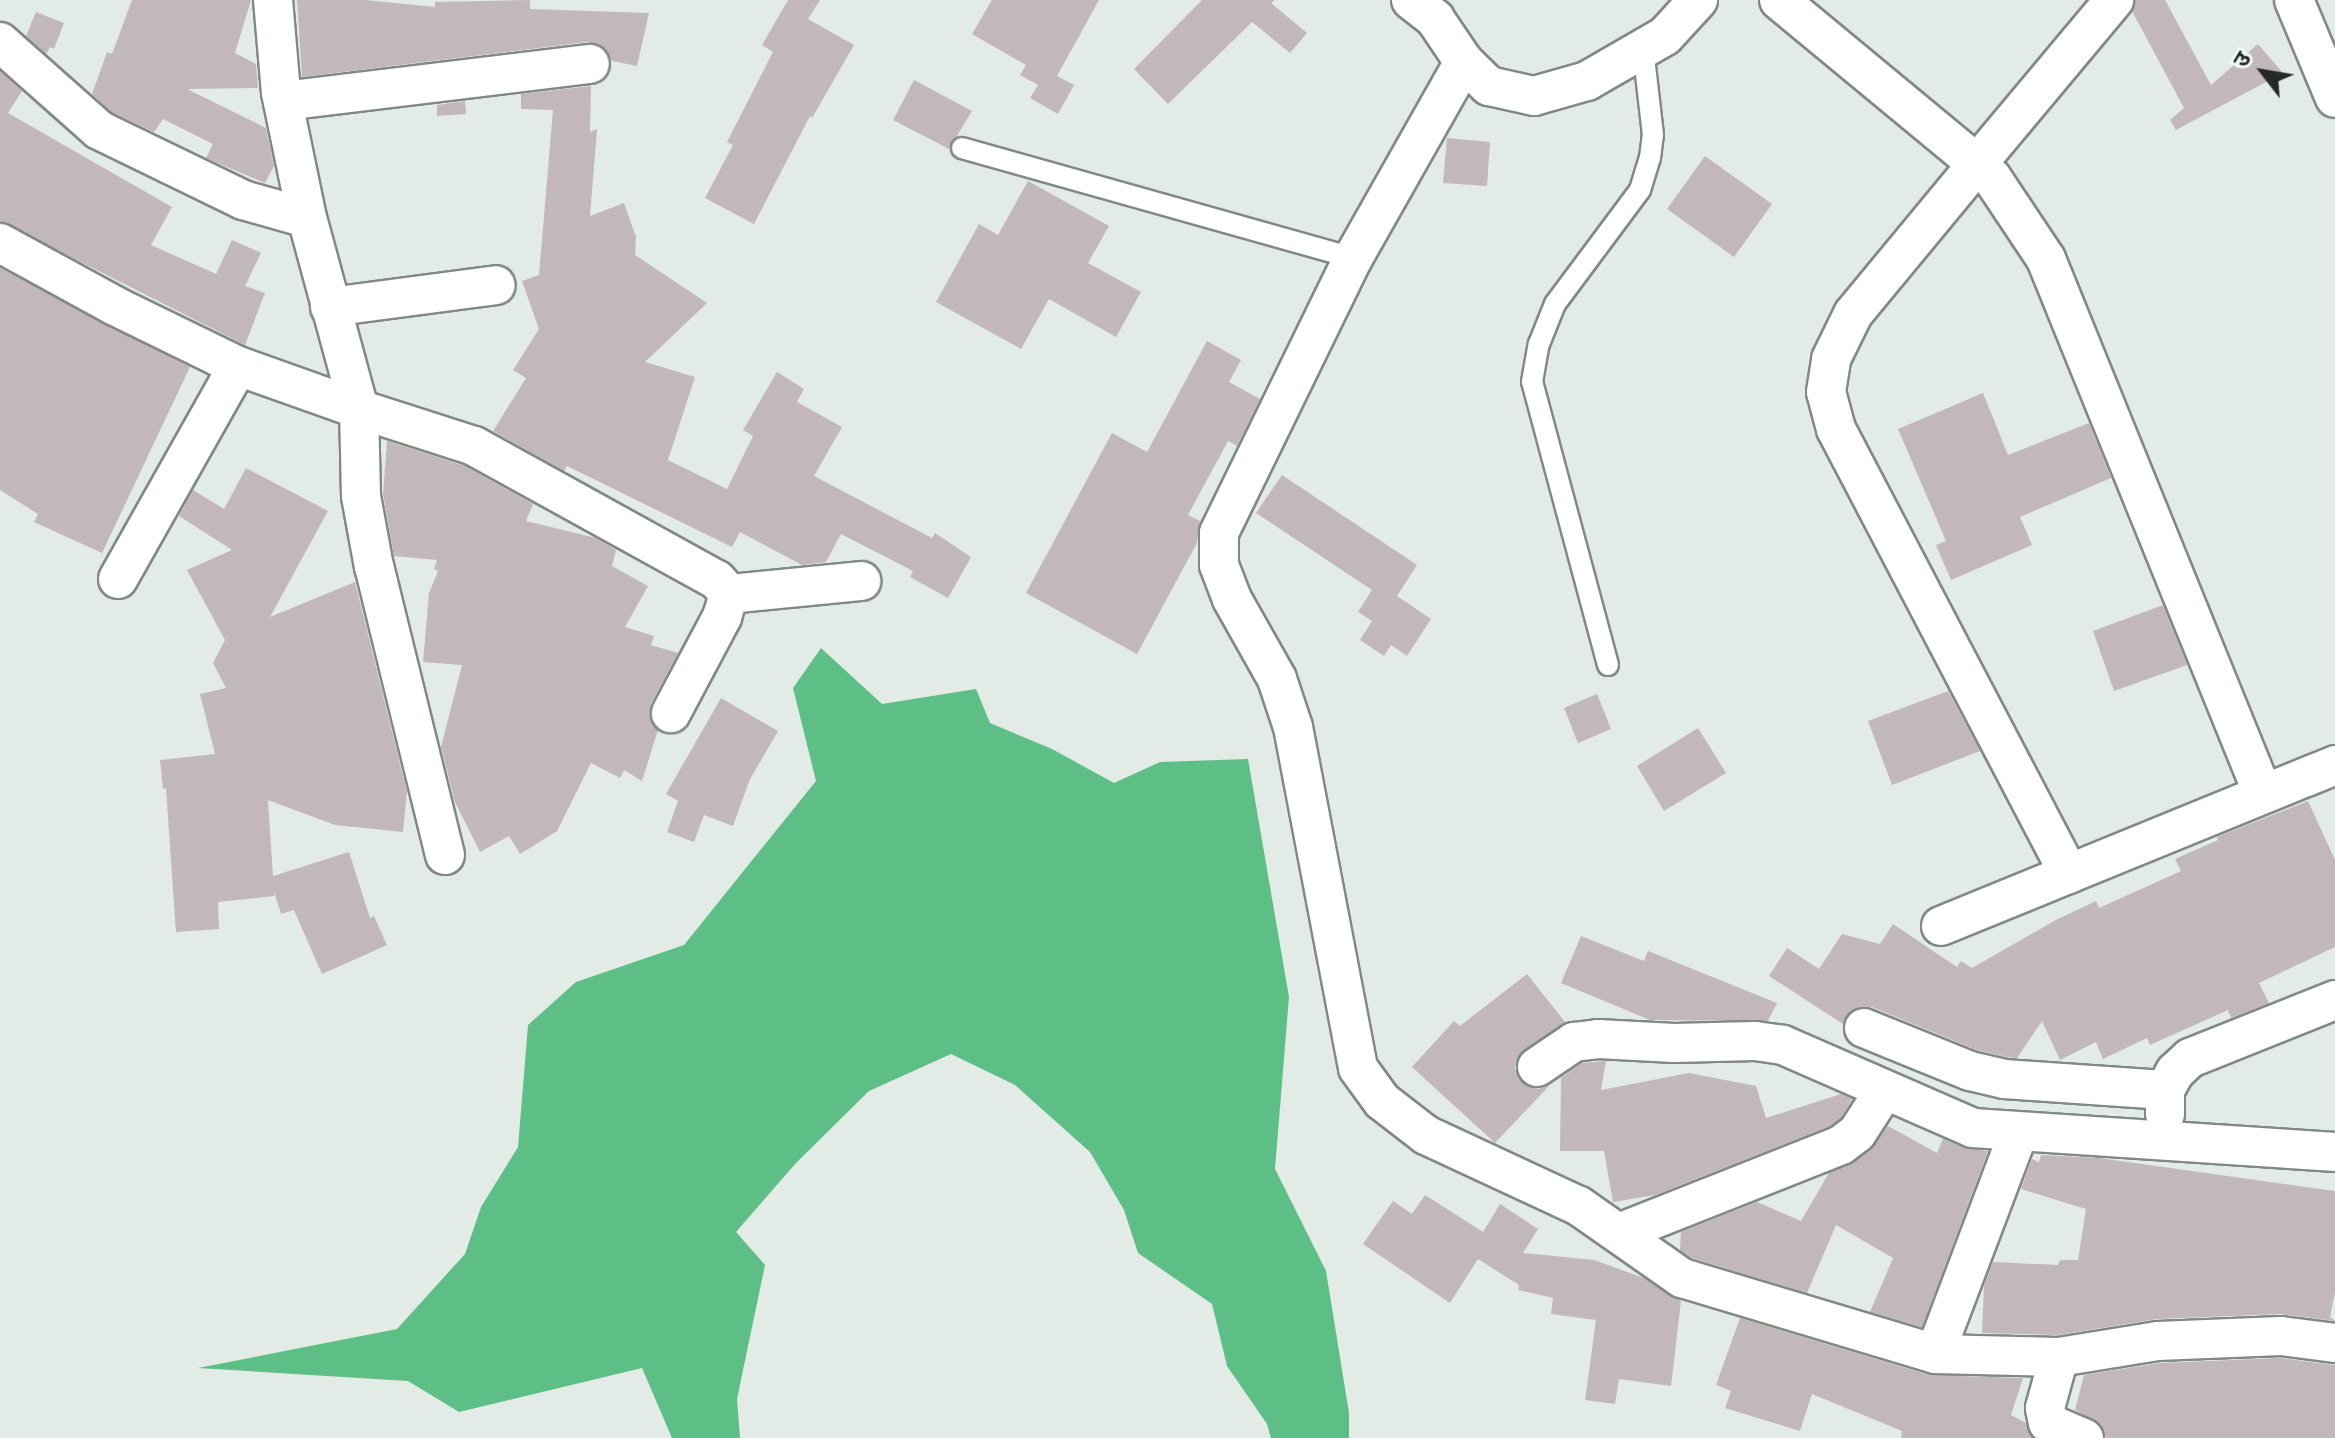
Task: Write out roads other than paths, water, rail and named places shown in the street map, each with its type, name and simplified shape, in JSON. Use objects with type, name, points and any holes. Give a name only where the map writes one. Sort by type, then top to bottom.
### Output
[{"type":"street","points":[[273,0],[283,101],[307,218],[359,409],[361,496],[374,567],[445,855]]},
{"type":"street","points":[[1426,6],[1464,62],[1489,86],[1534,96],[1587,81],[1665,36],[1698,0]]},
{"type":"street","points":[[1779,0],[1992,178],[2046,259],[2263,794]]},
{"type":"street","points":[[2069,874],[1836,429],[1826,392],[1831,359],[1853,314],[2114,0]]},
{"type":"street","points":[[2294,0],[2335,98]]},
{"type":"street","points":[[0,42],[99,130],[243,200],[307,218]]},
{"type":"street","points":[[1464,62],[1353,258],[1219,533],[1219,565],[1232,599],[1277,679],[1293,727],[1358,1068],[1382,1101],[1426,1135],[1579,1206],[1662,1266],[1712,1290],[1935,1354],[2059,1357],[2158,1341],[2281,1336],[2335,1343]]},
{"type":"street","points":[[283,101],[590,64]]},
{"type":"street","points":[[0,243],[115,306],[238,366],[474,446],[717,580],[729,594]]},
{"type":"street","points":[[330,307],[496,285]]},
{"type":"street","points":[[118,579],[238,366]]},
{"type":"street","points":[[729,594],[861,581]]},
{"type":"street","points":[[671,713],[722,617],[729,594]]},
{"type":"street","points":[[1941,926],[2335,765]]},
{"type":"street","points":[[2166,1143],[2165,1090],[2175,1072],[2190,1058],[2335,1000]]},
{"type":"street","points":[[1864,1028],[1970,1071],[2004,1079],[2165,1090]]},
{"type":"street","points":[[1537,1067],[1574,1042],[1598,1039],[1674,1043],[1755,1041],[1783,1045],[1973,1128],[2018,1134],[2335,1152]]},
{"type":"street","points":[[1619,1233],[1841,1145],[1857,1133],[1884,1091]]},
{"type":"street","points":[[1935,1354],[2018,1134]]},
{"type":"street","points":[[2059,1357],[2045,1408],[2044,1431],[2084,1438]]},
{"type":"lane","points":[[1608,665],[1532,382],[1539,344],[1555,304],[1640,190],[1653,135],[1643,48]]},
{"type":"lane","points":[[962,148],[1353,258]]}]
